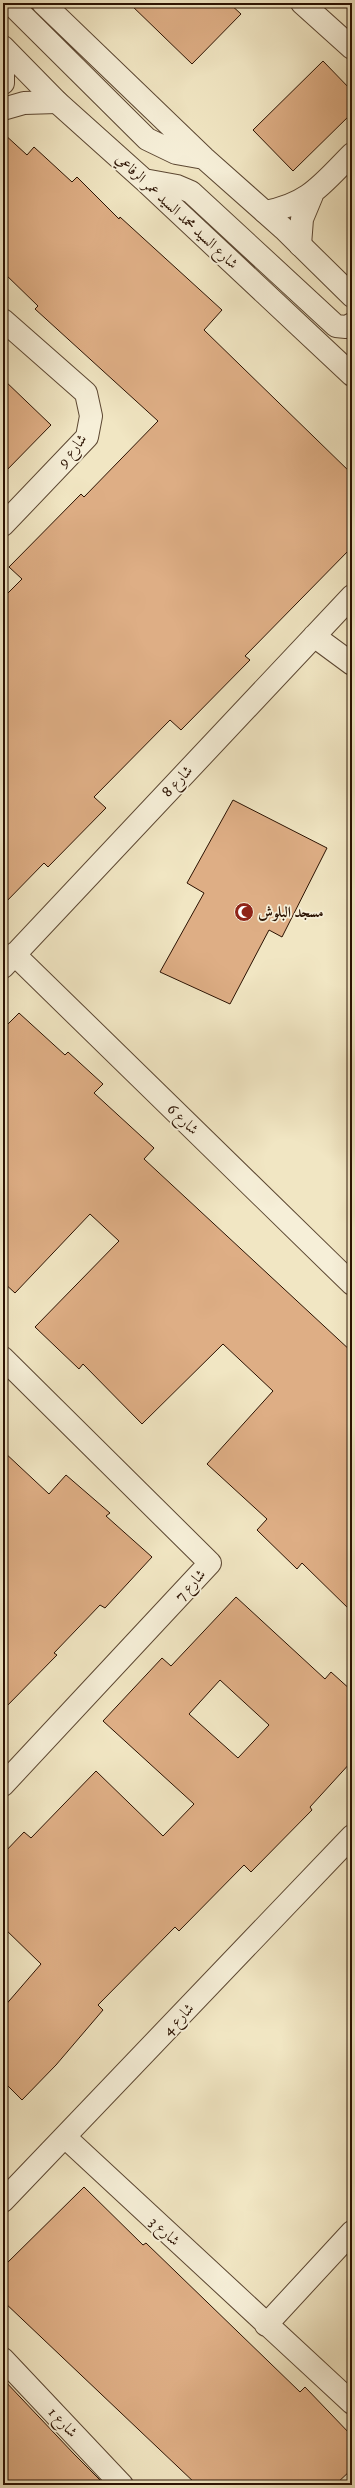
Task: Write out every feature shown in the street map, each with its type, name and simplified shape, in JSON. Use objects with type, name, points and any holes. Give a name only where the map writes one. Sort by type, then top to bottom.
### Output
[{"type":"street","points":[[10,3],[147,139],[176,153],[204,158]]},
{"type":"street","points":[[43,3],[204,158],[265,212],[352,296]]},
{"type":"street","points":[[302,3],[352,48]]},
{"type":"street","name":"شارع السيد محمد السيد عمر الرفاعي","points":[[3,47],[56,102],[144,180],[352,375]]},
{"type":"street","points":[[3,50],[3,84]]},
{"type":"street","points":[[3,109],[24,103],[56,102]]},
{"type":"street","points":[[265,212],[289,206],[312,195],[352,154]]},
{"type":"street","points":[[144,180],[177,186],[190,192],[336,326],[346,327],[352,324]]},
{"type":"street","points":[[300,245],[302,219],[312,195]]},
{"type":"street","name":"شارع 9","points":[[3,320],[86,394],[91,416],[86,437],[3,525]]},
{"type":"street","name":"شارع 8","points":[[9,961],[352,596]]},
{"type":"street","points":[[314,636],[352,664]]},
{"type":"street","name":"شارع 6","points":[[9,961],[352,1284]]},
{"type":"street","name":"شارع 7","points":[[3,1358],[210,1563],[3,1785]]},
{"type":"street","name":"شارع 4","points":[[3,2201],[352,1836]]},
{"type":"street","name":"شارع 3","points":[[65,2137],[266,2325],[352,2403]]},
{"type":"street","points":[[266,2325],[352,2232]]},
{"type":"street","name":"شارع 1","points":[[3,2359],[122,2485]]},
{"type":"building","points":[[129,3],[229,3],[241,14],[192,64]]},
{"type":"building","points":[[323,61],[352,91],[352,113],[293,171],[253,130]]},
{"type":"building","points":[[3,133],[27,155],[34,147],[72,182],[77,177],[119,219],[120,217],[222,310],[204,330],[352,474],[352,547],[245,656],[250,660],[181,730],[170,720],[94,797],[106,808],[48,867],[44,863],[3,905],[3,598],[22,579],[9,567],[81,494],[84,497],[158,421],[35,309],[38,306],[3,272]]},
{"type":"building","points":[[3,379],[51,425],[3,474]]},
{"type":"building","name":"مسجد البلوش","points":[[233,800],[327,848],[282,937],[269,930],[230,1004],[160,972],[204,893],[187,883]]},
{"type":"building","points":[[19,1013],[65,1055],[68,1052],[103,1084],[94,1093],[154,1148],[144,1159],[352,1352],[352,1612],[302,1563],[297,1569],[257,1530],[267,1519],[207,1464],[273,1391],[223,1344],[142,1424],[83,1364],[79,1369],[35,1327],[119,1241],[90,1214],[15,1293],[3,1282],[3,1029]]},
{"type":"building","points":[[3,1451],[49,1494],[66,1475],[110,1513],[106,1516],[152,1557],[105,1608],[100,1605],[54,1653],[57,1655],[3,1710]]},
{"type":"building","points":[[236,1597],[325,1679],[331,1672],[352,1691],[352,1761],[310,1807],[312,1810],[251,1872],[244,1865],[179,1931],[175,1927],[98,2005],[103,2010],[56,2065],[22,2100],[3,2081],[3,2008],[41,1964],[3,1927],[3,1854],[24,1832],[31,1838],[96,1771],[163,1836],[194,1804],[103,1721],[162,1658],[171,1666]],"holes":[[[220,1680],[269,1725],[238,1758],[189,1714]]]},
{"type":"building","points":[[84,2187],[143,2245],[146,2243],[300,2392],[305,2387],[352,2436],[352,2469],[335,2485],[197,2485],[3,2301],[3,2267]]},
{"type":"building","points":[[3,2379],[74,2454],[105,2485],[3,2485]]},
{"type":"place","name":"مسجد البلوش","points":[[244,912]]}]
